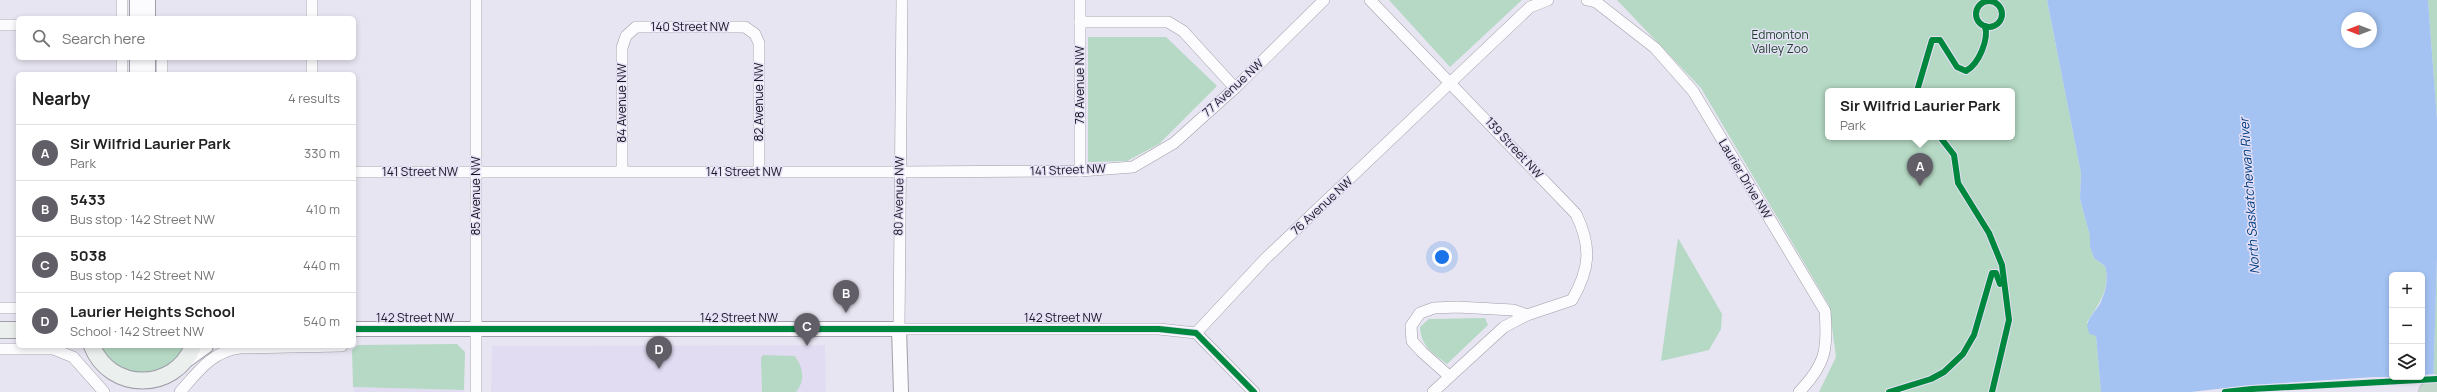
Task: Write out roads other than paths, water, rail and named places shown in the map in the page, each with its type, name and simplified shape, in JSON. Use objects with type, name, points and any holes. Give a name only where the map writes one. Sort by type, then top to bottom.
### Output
[{"type":"highway","points":[[2429,392],[2437,391]]},
{"type":"main road","points":[[0,330],[16,330]]},
{"type":"main road","points":[[93,348],[101,363]]},
{"type":"main road","points":[[77,352],[101,363],[113,374],[126,392]]},
{"type":"main road","points":[[113,374],[129,381],[147,382],[163,378],[186,358]]},
{"type":"main road","points":[[158,392],[186,358]]},
{"type":"street","points":[[122,0],[122,16]]},
{"type":"street","points":[[137,0],[137,16]]},
{"type":"street","points":[[148,0],[148,16]]},
{"type":"street","points":[[312,0],[312,16]]},
{"type":"street","name":"85 Avenue NW","points":[[476,0],[476,392]]},
{"type":"street","name":"80 Avenue NW","points":[[900,392],[899,329],[902,0]]},
{"type":"street","name":"78 Avenue NW","points":[[1080,0],[1080,171]]},
{"type":"street","name":"77 Avenue NW","points":[[1133,167],[1174,143],[1235,88],[1324,0]]},
{"type":"street","points":[[1370,0],[1451,82],[1530,7],[1548,0]]},
{"type":"street","name":"Laurier Drive NW","points":[[1587,0],[1596,2],[1655,48],[1693,91],[1825,312],[1827,337],[1822,364],[1799,392]]},
{"type":"street","points":[[1080,22],[1168,22],[1182,31],[1235,88]]},
{"type":"street","points":[[0,25],[16,25]]},
{"type":"street","name":"140 Street NW","points":[[626,36],[636,27],[745,27],[755,34]]},
{"type":"street","name":"82 Avenue NW","points":[[755,34],[760,43],[759,172]]},
{"type":"street","name":"84 Avenue NW","points":[[622,170],[622,48],[626,36]]},
{"type":"street","points":[[122,60],[122,72]]},
{"type":"street","points":[[137,60],[137,72]]},
{"type":"street","points":[[148,60],[148,72]]},
{"type":"street","points":[[162,60],[162,72]]},
{"type":"street","points":[[312,60],[312,72]]},
{"type":"street","name":"139 Street NW","points":[[1434,392],[1504,327],[1527,315],[1572,300],[1584,280],[1588,256],[1585,233],[1576,214],[1451,82]]},
{"type":"street","name":"76 Avenue NW","points":[[1196,333],[1265,259],[1451,82]]},
{"type":"street","name":"141 Street NW","points":[[356,172],[622,170],[759,172],[1080,171],[1133,167]]},
{"type":"street","points":[[1450,376],[1422,352],[1412,341],[1411,326],[1420,313],[1434,308],[1457,307],[1513,310],[1527,315]]},
{"type":"street","points":[[0,308],[16,308]]},
{"type":"street","name":"142 Street NW","points":[[356,329],[1159,329],[1196,333]]},
{"type":"street","points":[[1196,333],[1254,392]]},
{"type":"street","points":[[186,358],[203,348]]},
{"type":"street","points":[[180,392],[207,362],[226,351],[240,348]]},
{"type":"street","points":[[0,349],[53,349],[77,352],[104,392]]},
{"type":"water","name":"North Saskatchewan River","points":[[2047,0],[2428,0],[2437,120],[2437,257],[2433,392],[2101,392],[2096,336],[2090,334],[2088,324],[2091,316],[2100,304],[2104,295],[2106,274],[2105,266],[2094,258],[2090,247],[2090,236],[2080,199],[2081,173]]},
{"type":"place","name":"Sir Wilfrid Laurier Park","points":[[1920,186]]},
{"type":"place","name":"5433","points":[[846,313]]},
{"type":"place","name":"5038","points":[[807,346]]},
{"type":"place","name":"Laurier Heights School","points":[[659,369]]},
{"type":"park label","name":"Edmonton Valley Zoo","points":[[1780,42]]}]
